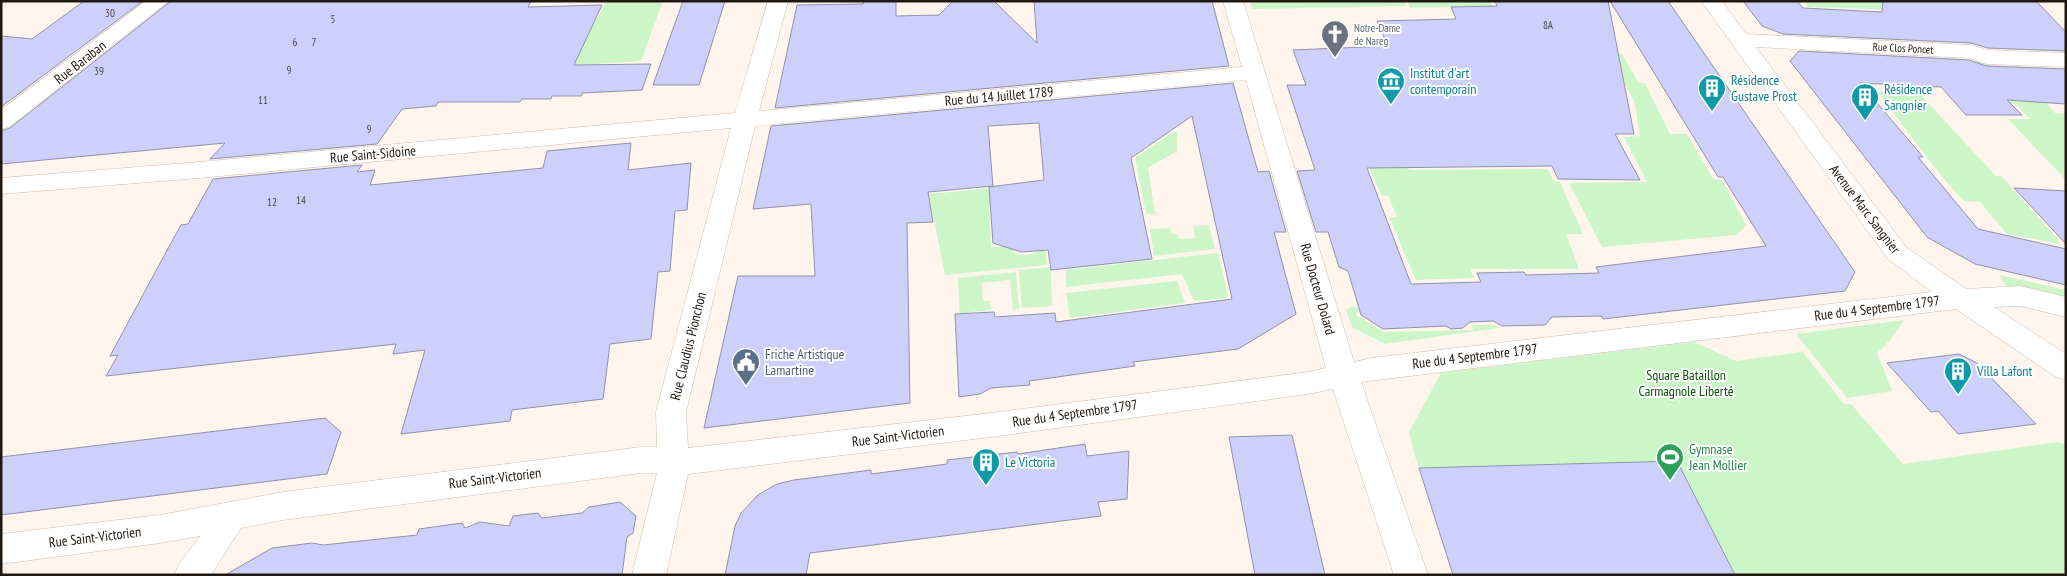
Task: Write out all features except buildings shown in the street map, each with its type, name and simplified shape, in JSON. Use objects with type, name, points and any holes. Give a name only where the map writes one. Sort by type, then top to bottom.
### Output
[{"type":"street","name":"Rue Baraban","points":[[1,122],[159,1]]},
{"type":"street","name":"Rue Claudius Pionchon","points":[[649,575],[673,471],[671,412],[745,119],[778,1]]},
{"type":"street","name":"Rue Docteur Dolard","points":[[1232,1],[1344,374],[1411,575]]},
{"type":"street","name":"Avenue Marc Sangnier","points":[[1711,1],[1897,253],[1961,299],[2066,369]]},
{"type":"street","name":"Rue Clos Poncet","points":[[1740,40],[1972,52],[1986,56],[2066,60]]},
{"type":"street","name":"Rue du 14 Juillet 1789","points":[[745,119],[1253,73]]},
{"type":"street","name":"Rue Saint-Sidoine","points":[[1,186],[745,119]]},
{"type":"street","name":"Rue du 4 Septembre 1797","points":[[992,425],[1308,383],[1371,369],[1961,299],[2020,296],[2066,307]]},
{"type":"street","name":"Rue Saint-Victorien","points":[[1,549],[160,528],[283,506],[641,460],[706,459],[992,425]]},
{"type":"street","points":[[191,575],[207,554],[230,515]]},
{"type":"green space","points":[[606,1],[663,1],[641,61],[563,66],[569,23],[597,19]]},
{"type":"green space","points":[[1250,1],[1404,1],[1406,6],[1252,9]]},
{"type":"green space","points":[[1407,1],[1490,1],[1503,31],[1493,42],[1477,6],[1410,8]]},
{"type":"green space","points":[[1803,1],[1913,1],[1924,11],[1808,7]]},
{"type":"green space","points":[[1610,54],[1622,54],[1638,82],[1645,83],[1670,134],[1687,134],[1713,179],[1722,180],[1746,225],[1737,235],[1602,247],[1569,183],[1647,182],[1624,137],[1640,136],[1635,103]]},
{"type":"green space","points":[[1917,60],[1988,62],[2003,78],[2042,98],[2055,113],[2066,114],[2066,180],[2008,119],[2030,119],[2016,104],[2004,103]]},
{"type":"green space","points":[[1884,89],[1916,90],[1996,176],[2001,176],[2057,238],[2059,244],[2007,234],[1980,202],[1963,201],[1930,162],[1879,93]]},
{"type":"green space","points":[[1392,129],[1409,170],[1547,169],[1554,181],[1560,182],[1583,234],[1566,234],[1579,269],[1470,269],[1474,278],[1416,280],[1389,217],[1397,217],[1388,196],[1381,195],[1369,167]]},
{"type":"green space","points":[[1173,132],[1177,132],[1177,151],[1148,168],[1155,214],[1146,214],[1135,158]]},
{"type":"green space","points":[[1003,187],[1005,206],[989,207],[991,247],[1012,246],[1014,253],[1024,255],[1036,253],[1037,246],[1045,246],[1047,265],[945,275],[929,194]]},
{"type":"green space","points":[[1209,225],[1215,249],[1154,256],[1150,229],[1170,228],[1172,234],[1178,234],[1179,239],[1195,238],[1193,226]]},
{"type":"green space","points":[[1218,253],[1228,295],[1227,298],[1194,301],[1182,274],[1066,287],[1066,270]]},
{"type":"green space","points":[[1051,267],[1052,306],[1022,308],[1019,270]]},
{"type":"green space","points":[[1016,272],[1019,309],[1013,310],[1010,280],[982,283],[983,301],[990,301],[991,310],[970,312],[960,323],[958,278]]},
{"type":"green space","points":[[1999,275],[2066,290],[2066,297],[2006,286]]},
{"type":"green space","points":[[1177,281],[1185,303],[1070,318],[1066,293]]},
{"type":"green space","points":[[1352,306],[1359,308],[1356,315],[1384,332],[1473,330],[1472,325],[1495,325],[1499,328],[1385,344],[1352,327],[1346,310]]},
{"type":"green space","points":[[1904,320],[1891,339],[1877,353],[1892,391],[1847,398],[1796,334]]},
{"type":"green space","name":"Gymnase Jean Mollier","points":[[1694,342],[1736,361],[1803,352],[1844,404],[1851,404],[1903,464],[2058,442],[2066,444],[2066,575],[1453,575],[1409,432],[1441,373]]},
{"type":"place","name":"Notre-Dame de Nareg","points":[[1335,58]]},
{"type":"place","name":"Institut d'art contemporain","points":[[1391,105]]},
{"type":"place","name":"Résidence Gustave Prost","points":[[1712,112]]},
{"type":"place","name":"Résidence Sangnier","points":[[1865,121]]},
{"type":"place","name":"Friche Artistique Lamartine","points":[[746,386]]},
{"type":"place","name":"Villa Lafont","points":[[1958,395]]},
{"type":"place","name":"Gymnase Jean Mollier","points":[[1670,481]]},
{"type":"place","name":"Le Victoria","points":[[986,486]]},
{"type":"park label","name":"Square Bataillon Carmagnole Liberté","points":[[1686,384]]}]
